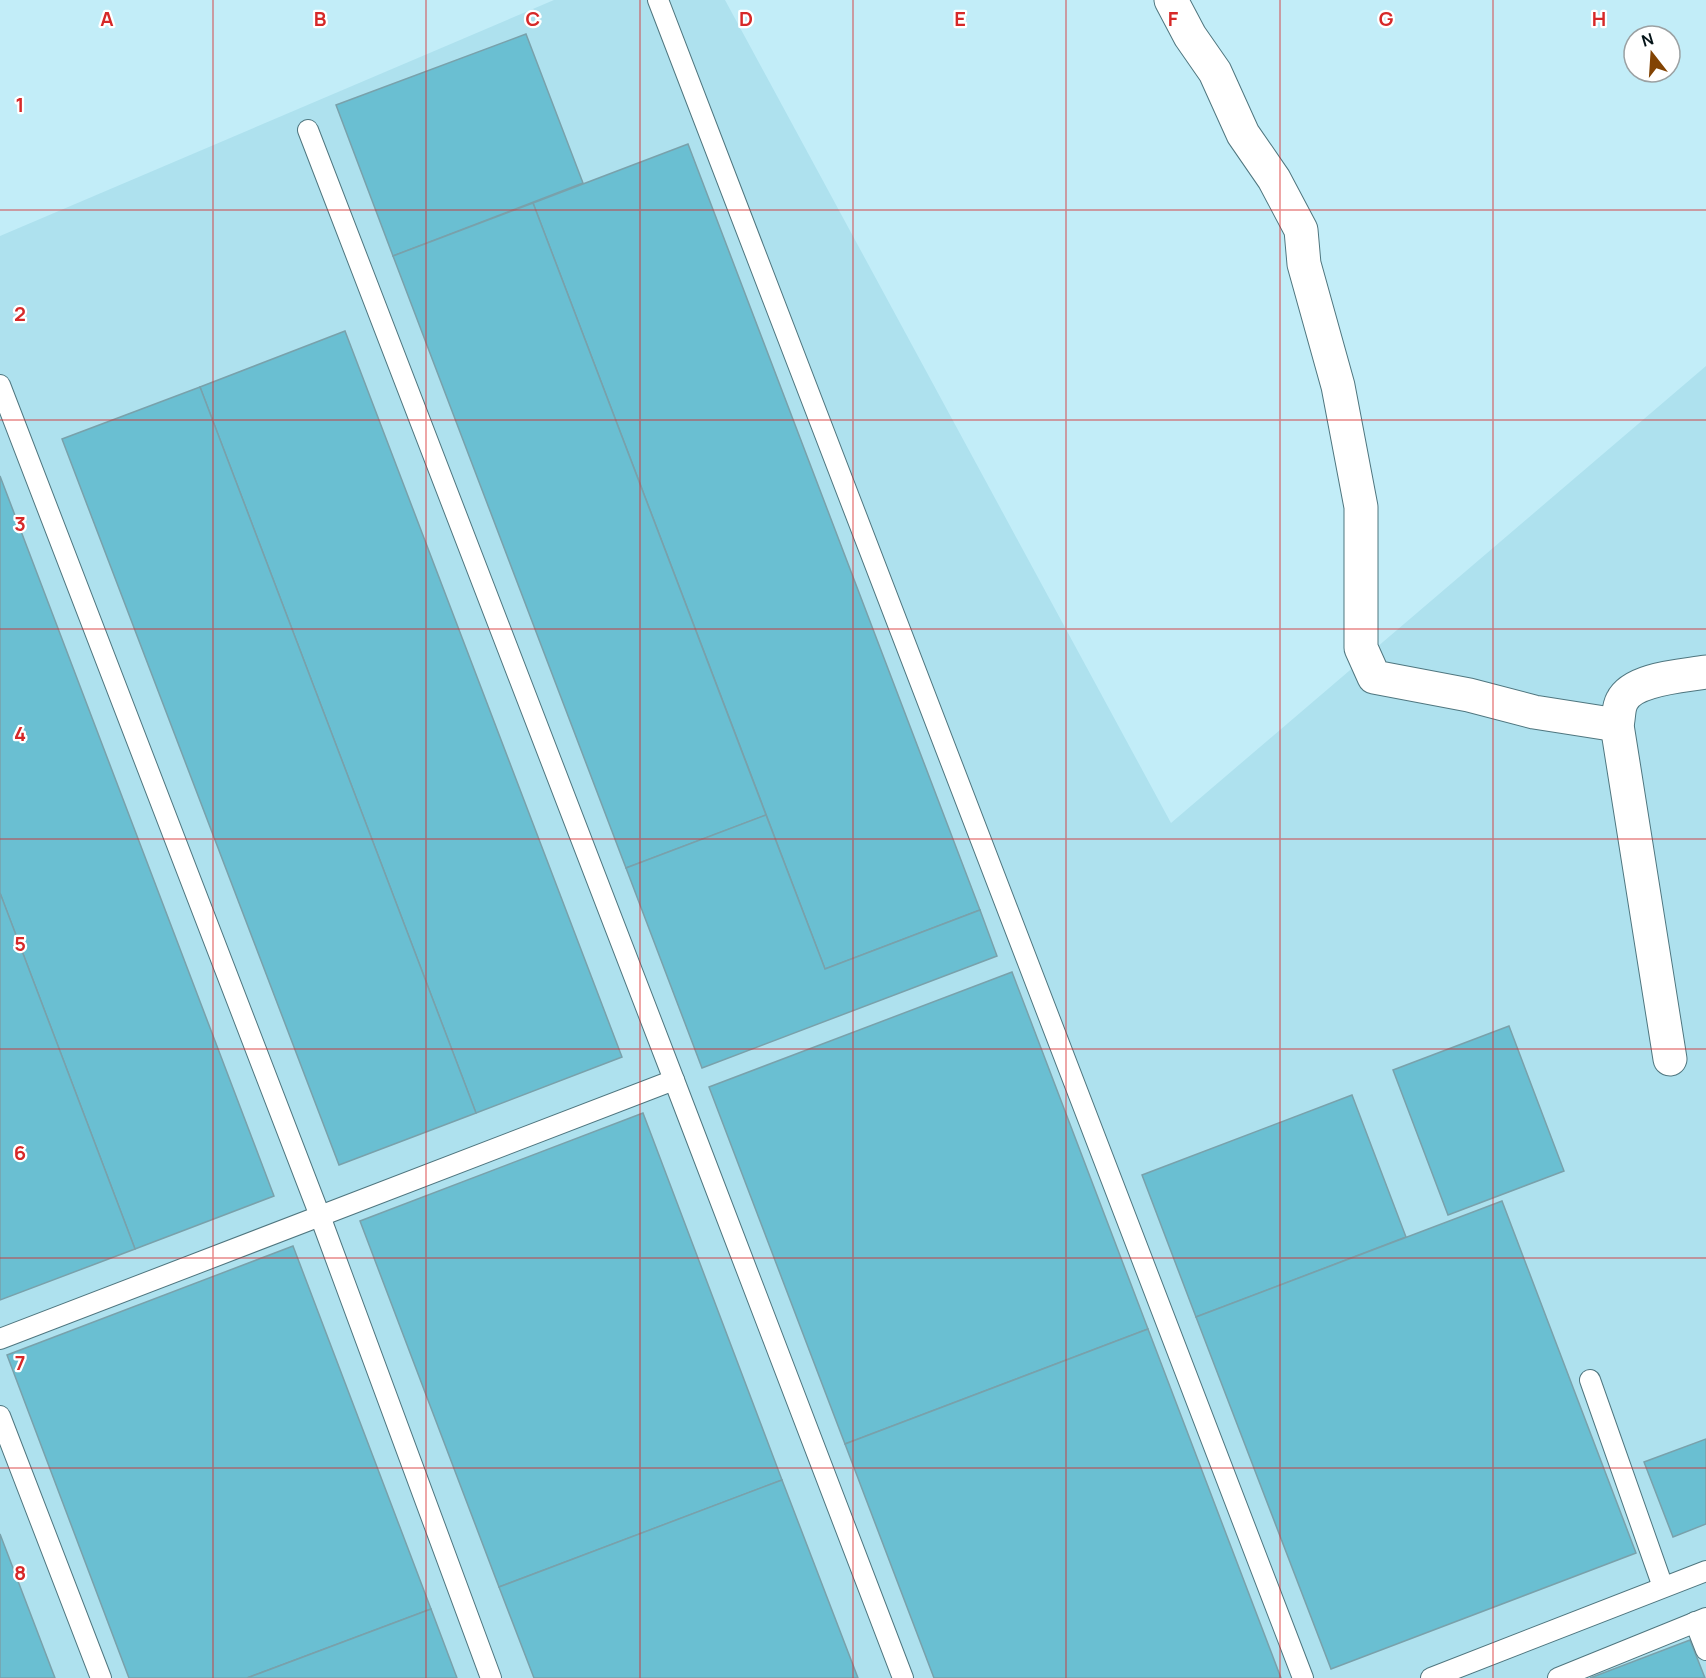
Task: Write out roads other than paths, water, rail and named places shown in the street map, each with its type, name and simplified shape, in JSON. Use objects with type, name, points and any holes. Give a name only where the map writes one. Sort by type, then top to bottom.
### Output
[{"type":"street","points":[[1171,0],[1190,36],[1215,72],[1243,135],[1274,179],[1301,230],[1304,264],[1338,386],[1361,507],[1361,648],[1374,677],[1469,695],[1534,712],[1617,725]]},
{"type":"street","points":[[1670,1059],[1617,725],[1622,701],[1633,690],[1652,680],[1706,672]]},
{"type":"lane","points":[[658,0],[1303,1678]]},
{"type":"lane","points":[[308,129],[903,1678]]},
{"type":"lane","points":[[0,385],[320,1216],[491,1678]]},
{"type":"lane","points":[[0,1339],[674,1080]]},
{"type":"lane","points":[[1590,1380],[1663,1587]]},
{"type":"lane","points":[[0,1416],[101,1678]]},
{"type":"lane","points":[[1431,1678],[1706,1571]]},
{"type":"lane","points":[[1558,1678],[1701,1620],[1706,1650]]}]
